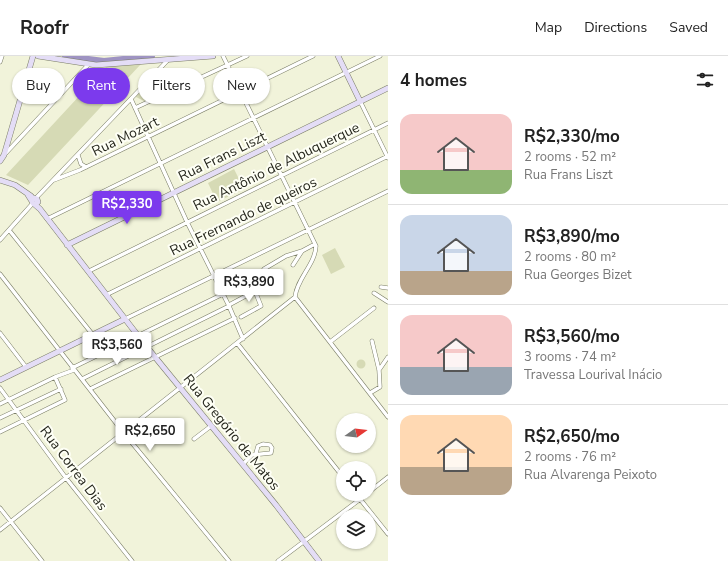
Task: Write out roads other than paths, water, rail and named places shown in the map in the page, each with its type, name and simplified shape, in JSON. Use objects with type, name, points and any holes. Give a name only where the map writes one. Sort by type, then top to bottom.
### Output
[{"type":"street","points":[[0,62],[2,56]]},
{"type":"street","points":[[4,155],[33,56]]},
{"type":"street","points":[[38,56],[88,65],[212,56]]},
{"type":"street","points":[[223,56],[229,68]]},
{"type":"street","points":[[135,108],[247,56]]},
{"type":"street","name":"Rua Mozart","points":[[270,78],[313,56]]},
{"type":"street","points":[[338,56],[388,157]]},
{"type":"street","points":[[47,219],[161,165],[380,56]]},
{"type":"street","points":[[170,59],[130,99],[200,249],[224,294],[243,338]]},
{"type":"street","points":[[79,63],[81,68]]},
{"type":"street","points":[[85,68],[88,65]]},
{"type":"street","points":[[0,161],[73,81]]},
{"type":"street","name":"Rua Frans Liszt","points":[[67,245],[388,88]]},
{"type":"street","points":[[0,240],[125,104]]},
{"type":"street","name":"Rua Mozart","points":[[54,180],[86,167],[216,104]]},
{"type":"street","points":[[0,530],[295,297],[298,284],[314,255],[315,244],[247,104]]},
{"type":"street","name":"Rua Antônio de Albuquerque","points":[[89,271],[388,123]]},
{"type":"street","points":[[78,154],[81,164],[86,167]]},
{"type":"street","name":"Rua Frernando de queiros","points":[[108,294],[388,157]]},
{"type":"street","name":"Rua Gregório de Matos","points":[[0,180],[15,185],[36,200],[47,219],[108,294],[138,336],[243,464],[319,561]]},
{"type":"street","points":[[0,380],[388,191]]},
{"type":"street","points":[[9,230],[93,335]]},
{"type":"street","points":[[264,269],[286,256],[302,251],[315,244]]},
{"type":"street","points":[[293,266],[302,251]]},
{"type":"street","points":[[0,274],[123,432],[229,561]]},
{"type":"street","points":[[229,289],[248,279],[255,291],[261,306],[241,317]]},
{"type":"street","points":[[381,286],[388,288]]},
{"type":"street","points":[[82,379],[255,291]]},
{"type":"street","points":[[374,293],[388,302]]},
{"type":"street","points":[[0,404],[224,294]]},
{"type":"street","points":[[295,297],[388,417]]},
{"type":"street","points":[[330,342],[374,308]]},
{"type":"street","points":[[90,388],[235,318]]},
{"type":"street","points":[[0,333],[26,367]]},
{"type":"street","points":[[370,393],[380,387],[379,370],[372,341]]},
{"type":"street","points":[[237,343],[336,468]]},
{"type":"street","points":[[379,370],[388,357]]},
{"type":"street","points":[[0,432],[64,401],[65,397],[55,377]]},
{"type":"street","name":"Rua Correa Dias","points":[[0,388],[25,420],[66,478],[132,561]]},
{"type":"street","points":[[0,418],[61,389]]},
{"type":"street","points":[[194,439],[211,426]]},
{"type":"street","points":[[243,464],[246,459],[256,453],[271,453],[272,448],[270,445],[263,444],[258,446],[256,453]]},
{"type":"street","points":[[376,487],[388,477]]},
{"type":"street","points":[[278,561],[357,501]]},
{"type":"street","points":[[362,501],[388,534]]},
{"type":"street","points":[[0,508],[42,561]]},
{"type":"waterway","points":[[65,56],[104,61],[152,56]]}]
